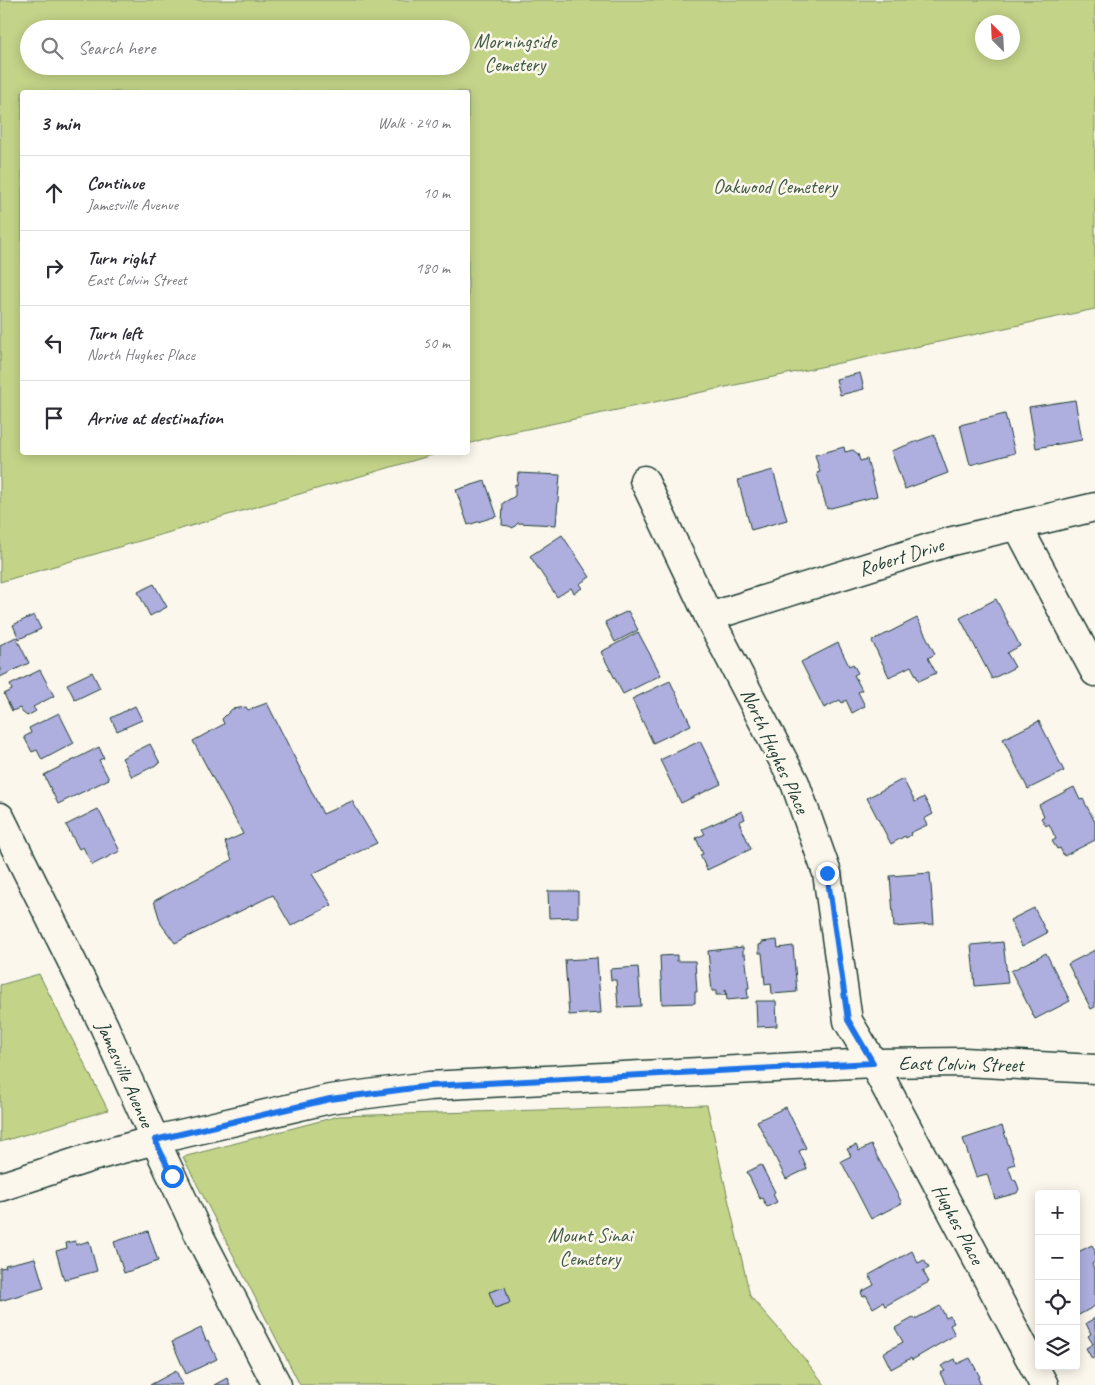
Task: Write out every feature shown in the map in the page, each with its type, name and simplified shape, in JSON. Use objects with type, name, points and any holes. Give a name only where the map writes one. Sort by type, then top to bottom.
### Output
[{"type":"street","name":"North Hughes Place","points":[[644,480],[709,617],[795,783],[827,873],[848,1020],[873,1063]]},
{"type":"street","name":"Robert Drive","points":[[709,617],[948,542],[1095,507]]},
{"type":"street","points":[[1017,525],[1095,672]]},
{"type":"street","name":"Jamesville Avenue","points":[[0,817],[104,1026],[201,1239],[277,1385]]},
{"type":"street","name":"East Colvin Street","points":[[0,1187],[92,1157],[155,1140],[330,1099],[429,1086],[873,1063],[964,1062],[1095,1069]]},
{"type":"street","name":"Hughes Place","points":[[873,1063],[1044,1385]]},
{"type":"green space","name":"Oakwood Cemetery","points":[[0,0],[1095,0],[1095,309],[494,436],[470,443],[470,90],[20,90],[20,455],[432,455],[0,582]]},
{"type":"green space","points":[[39,974],[108,1110],[0,1142],[0,985]]},
{"type":"green space","name":"Mount Sinai Cemetery","points":[[707,1105],[750,1296],[825,1385],[300,1385],[183,1157],[339,1116]]},
{"type":"building","points":[[860,373],[864,389],[840,395],[836,379]]},
{"type":"building","points":[[1075,400],[1082,440],[1036,448],[1029,407]]},
{"type":"building","points":[[1005,414],[1015,453],[970,465],[960,425]]},
{"type":"building","points":[[934,435],[948,473],[905,489],[891,451]]},
{"type":"building","points":[[844,447],[845,452],[853,450],[858,454],[860,461],[867,459],[877,496],[827,509],[817,473],[820,472],[815,455]]},
{"type":"building","points":[[773,470],[787,520],[751,530],[738,480]]},
{"type":"building","points":[[518,473],[560,475],[556,525],[518,523],[513,528],[502,525],[503,503],[515,496],[515,484],[517,485]]},
{"type":"building","points":[[485,481],[497,516],[468,525],[456,490]]},
{"type":"building","points":[[562,535],[590,577],[579,584],[582,588],[574,593],[571,588],[557,597],[530,556]]},
{"type":"building","points":[[154,584],[167,607],[150,616],[138,592]]},
{"type":"building","points":[[996,599],[1020,646],[1007,653],[1015,667],[992,679],[960,618]]},
{"type":"building","points":[[628,611],[638,630],[615,642],[605,622]]},
{"type":"building","points":[[34,615],[41,629],[19,639],[13,625]]},
{"type":"building","points":[[917,618],[935,654],[928,658],[936,673],[919,681],[911,666],[889,677],[872,641]]},
{"type":"building","points":[[638,632],[661,675],[623,694],[601,652]]},
{"type":"building","points":[[16,637],[29,663],[0,677],[0,645]]},
{"type":"building","points":[[838,643],[849,666],[853,664],[858,673],[854,675],[862,690],[858,692],[865,706],[852,713],[846,700],[842,703],[840,700],[824,708],[801,662]]},
{"type":"building","points":[[40,670],[54,696],[33,707],[36,711],[27,716],[20,708],[12,711],[4,694],[12,690],[10,685]]},
{"type":"building","points":[[92,672],[100,688],[75,700],[67,684]]},
{"type":"building","points":[[670,681],[691,725],[653,743],[632,699]]},
{"type":"building","points":[[267,703],[323,814],[352,801],[377,843],[312,874],[332,905],[291,926],[273,895],[175,943],[161,924],[154,901],[232,860],[225,842],[243,834],[193,741],[224,724],[222,719],[232,709],[246,707],[248,710]]},
{"type":"building","points":[[135,706],[142,720],[117,731],[111,718]]},
{"type":"building","points":[[59,713],[74,743],[42,760],[37,750],[32,752],[24,737],[31,733],[29,728]]},
{"type":"building","points":[[1039,721],[1064,771],[1028,789],[1003,739]]},
{"type":"building","points":[[700,741],[721,784],[681,803],[660,760]]},
{"type":"building","points":[[150,744],[160,763],[132,777],[122,758]]},
{"type":"building","points":[[99,747],[104,758],[99,760],[109,779],[58,804],[44,775]]},
{"type":"building","points":[[903,779],[915,802],[924,797],[933,814],[924,819],[927,825],[910,833],[911,835],[906,838],[905,836],[891,844],[867,798]]},
{"type":"building","points":[[1074,787],[1080,800],[1083,799],[1095,822],[1095,840],[1064,856],[1060,848],[1057,849],[1052,841],[1056,839],[1049,824],[1046,826],[1041,818],[1044,816],[1039,805]]},
{"type":"building","points":[[98,809],[120,851],[92,865],[83,847],[79,849],[66,825]]},
{"type":"building","points":[[742,811],[745,819],[739,822],[751,849],[707,870],[700,855],[703,854],[696,838],[705,834],[702,829]]},
{"type":"building","points":[[930,873],[934,924],[894,927],[890,876]]},
{"type":"building","points":[[548,891],[578,891],[578,917],[549,918]]},
{"type":"building","points":[[1034,908],[1047,933],[1022,946],[1010,920]]},
{"type":"building","points":[[777,940],[778,948],[793,946],[797,992],[772,994],[771,983],[765,984],[762,953],[759,953],[759,945],[762,942]]},
{"type":"building","points":[[1003,942],[1008,983],[975,986],[971,945]]},
{"type":"building","points":[[743,947],[749,988],[747,988],[748,998],[727,1000],[726,990],[726,995],[716,995],[716,991],[712,991],[708,951]]},
{"type":"building","points":[[1095,950],[1095,1007],[1091,1009],[1068,964]]},
{"type":"building","points":[[1046,953],[1070,1001],[1035,1019],[1011,971]]},
{"type":"building","points":[[677,955],[677,961],[695,961],[697,992],[695,992],[695,1003],[662,1004],[660,956]]},
{"type":"building","points":[[597,958],[601,1013],[569,1015],[565,960]]},
{"type":"building","points":[[638,967],[641,1006],[618,1007],[616,980],[611,980],[610,969]]},
{"type":"building","points":[[756,1001],[776,1001],[777,1026],[757,1027]]},
{"type":"building","points":[[786,1107],[806,1148],[799,1151],[807,1169],[786,1179],[757,1121]]},
{"type":"building","points":[[1002,1126],[1015,1164],[1008,1166],[1013,1180],[1016,1181],[1019,1189],[1017,1193],[995,1199],[987,1174],[976,1177],[963,1139]]},
{"type":"building","points":[[856,1145],[859,1151],[871,1145],[902,1203],[871,1219],[841,1161],[851,1156],[847,1149]]},
{"type":"building","points":[[761,1165],[775,1192],[773,1194],[777,1202],[767,1207],[762,1198],[760,1199],[747,1172]]},
{"type":"building","points":[[148,1231],[158,1261],[124,1273],[114,1242]]},
{"type":"building","points":[[75,1241],[76,1245],[89,1241],[97,1271],[64,1280],[56,1251],[67,1248],[66,1243]]},
{"type":"building","points":[[1092,1245],[1095,1250],[1095,1262],[1092,1264],[1095,1271],[1095,1306],[1080,1314],[1080,1280],[1080,1251]]},
{"type":"building","points":[[912,1251],[918,1263],[924,1260],[929,1268],[923,1271],[929,1282],[885,1306],[883,1302],[873,1308],[866,1295],[863,1297],[861,1292],[874,1285],[869,1275]]},
{"type":"building","points":[[35,1258],[44,1288],[0,1301],[0,1268],[6,1267],[5,1265]]},
{"type":"building","points":[[505,1287],[510,1303],[495,1308],[489,1292]]},
{"type":"building","points":[[940,1306],[946,1318],[950,1316],[954,1323],[950,1325],[955,1335],[912,1360],[911,1358],[891,1369],[883,1353],[903,1342],[895,1328]]},
{"type":"building","points":[[1095,1318],[1095,1357],[1092,1359],[1086,1348],[1093,1344],[1088,1336],[1091,1334],[1086,1323]]},
{"type":"building","points":[[201,1328],[206,1341],[208,1340],[217,1359],[186,1374],[172,1342]]},
{"type":"building","points":[[970,1358],[980,1377],[978,1378],[981,1385],[946,1385],[940,1373],[945,1371],[941,1366],[955,1359],[957,1364]]},
{"type":"building","points":[[176,1371],[183,1385],[150,1385]]},
{"type":"building","points":[[227,1378],[230,1385],[214,1385]]},
{"type":"route","points":[[172,1176],[155,1140],[330,1099],[429,1086],[873,1063],[848,1020],[827,873]]},
{"type":"park label","name":"Morningside Cemetery","points":[[515,52]]}]
